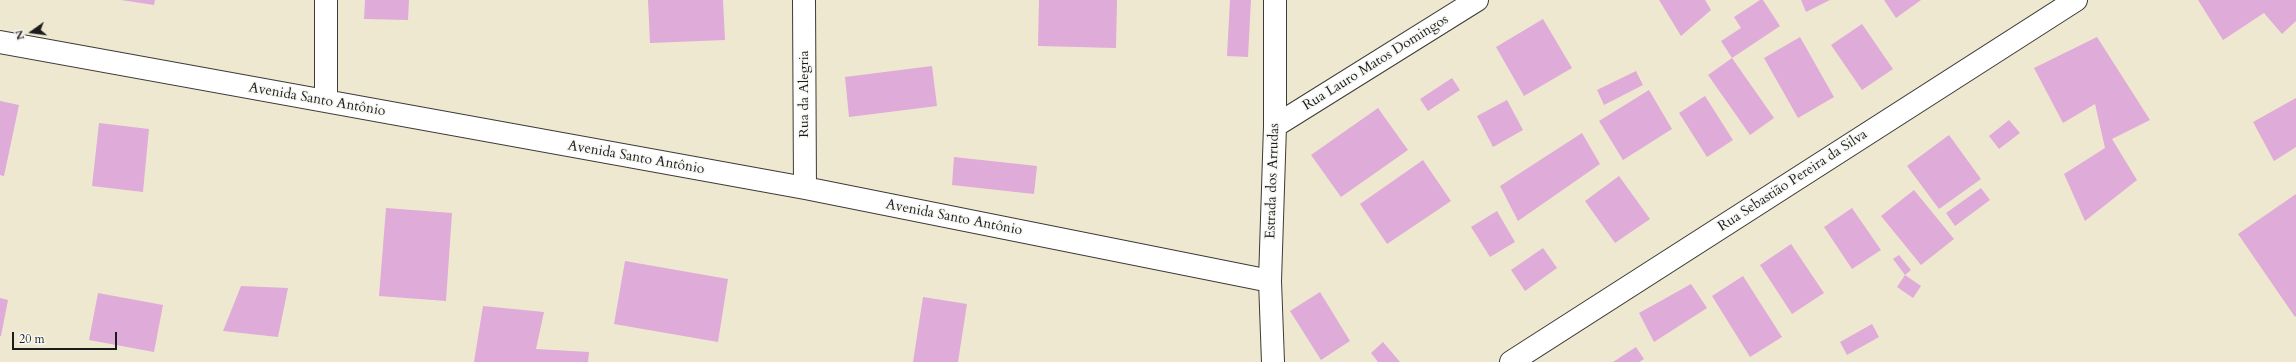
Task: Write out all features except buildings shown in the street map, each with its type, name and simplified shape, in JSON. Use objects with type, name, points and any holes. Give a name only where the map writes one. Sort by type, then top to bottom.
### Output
[{"type":"street","points":[[326,0],[326,101]]},
{"type":"street","name":"Rua da Alegria","points":[[804,0],[805,188]]},
{"type":"street","name":"Estrada dos Arrudas","points":[[1272,362],[1270,281],[1275,126],[1275,0]]},
{"type":"street","name":"Rua Lauro Matos Domingos","points":[[1275,126],[1477,0]]},
{"type":"street","name":"Rua Sebastião Pereira da Silva","points":[[1511,362],[2076,0]]},
{"type":"street","name":"Avenida Santo Antônio","points":[[0,42],[805,188],[1270,281]]}]
